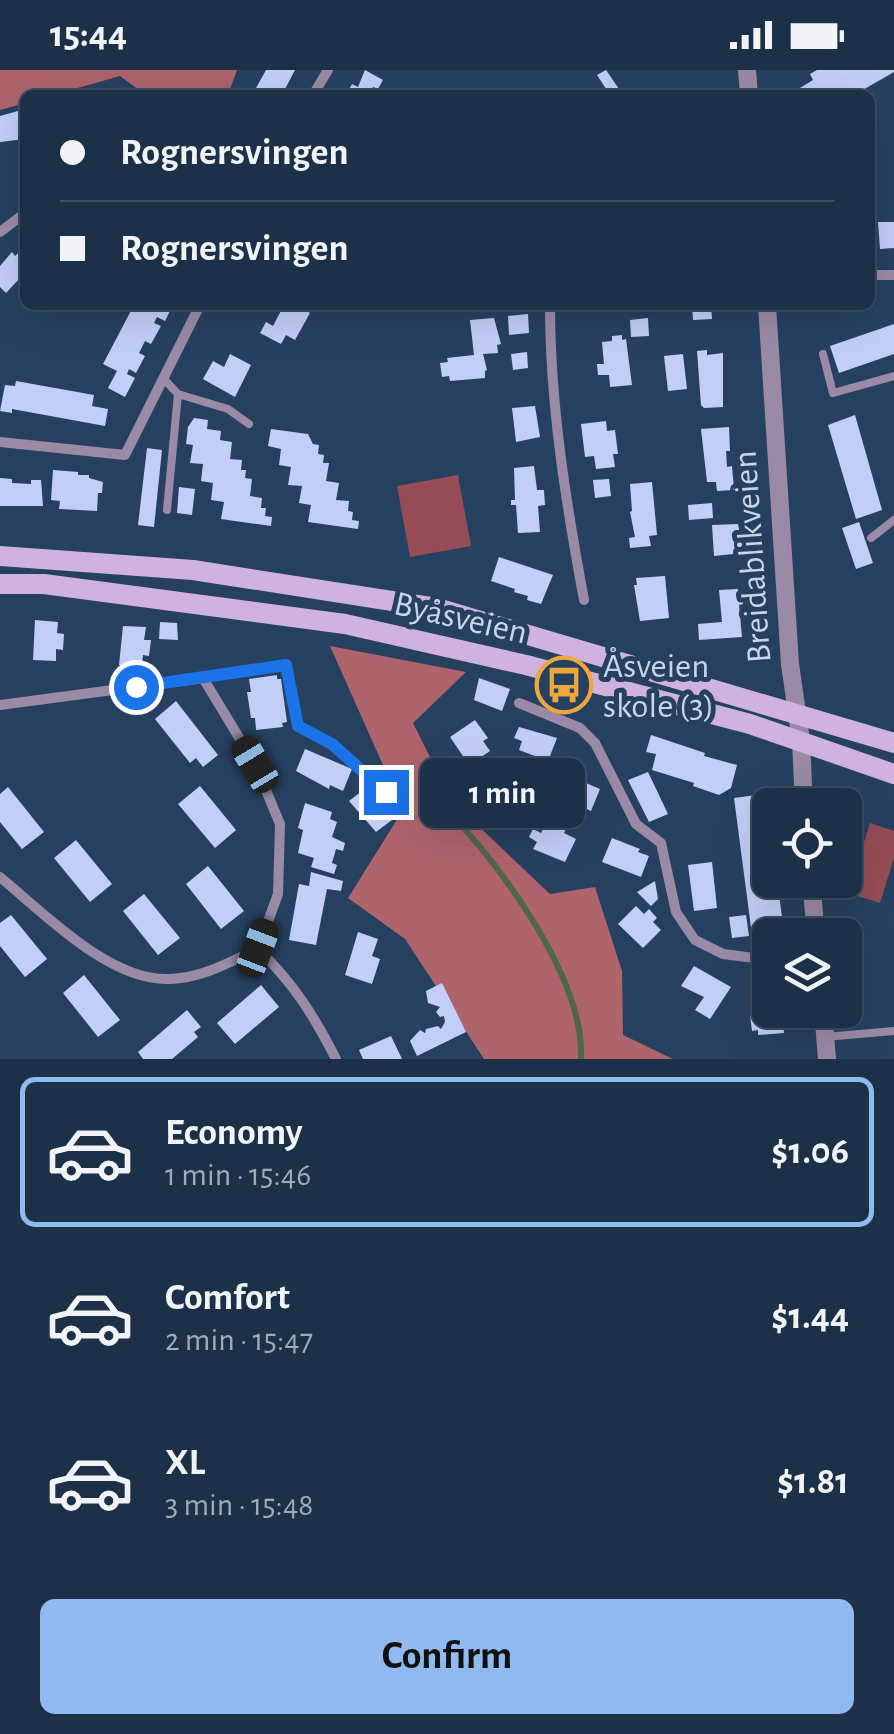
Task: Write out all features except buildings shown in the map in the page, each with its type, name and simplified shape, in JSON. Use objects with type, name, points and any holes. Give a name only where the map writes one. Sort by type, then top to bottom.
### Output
[{"type":"main road","name":"Byåsveien","points":[[0,556],[193,570],[437,608],[894,742]]},
{"type":"main road","name":"Byåsveien","points":[[0,584],[44,584],[345,624],[526,665],[750,724],[894,774]]},
{"type":"street","points":[[0,442],[125,456],[198,310]]},
{"type":"street","points":[[550,310],[551,364],[569,518],[584,600]]},
{"type":"street","name":"Breidablikveien","points":[[767,310],[790,664],[802,741],[803,788]]},
{"type":"street","points":[[0,705],[202,678],[255,764],[280,824],[278,894],[258,948],[212,972],[168,980],[127,970],[86,948],[0,877]]},
{"type":"street","points":[[518,703],[580,728],[596,743],[636,824],[660,843],[676,912],[696,940],[723,954],[752,958]]},
{"type":"street","points":[[258,948],[306,1001],[336,1059]]},
{"type":"street","points":[[824,1028],[827,1059]]},
{"type":"lane","points":[[823,354],[833,393],[894,376]]},
{"type":"lane","points":[[164,378],[178,394],[228,409],[249,424]]},
{"type":"lane","points":[[166,510],[178,394]]},
{"type":"lane","points":[[870,538],[894,520]]},
{"type":"lane","points":[[202,678],[286,665],[298,726],[332,744],[386,792]]},
{"type":"lane","points":[[825,1037],[894,1031]]},
{"type":"shaded area","points":[[0,70],[237,70],[230,90],[139,90],[120,76],[71,90],[20,90],[20,104],[0,110]]},
{"type":"shaded area","points":[[458,475],[471,546],[410,557],[397,486]]},
{"type":"shaded area","points":[[330,646],[466,672],[413,723],[452,801],[550,894],[595,887],[622,971],[623,1035],[673,1059],[484,1059],[405,939],[348,898],[403,810]]},
{"type":"shaded area","points":[[870,823],[894,831],[894,858],[880,903],[862,897],[862,848]]},
{"type":"waterway","points":[[447,810],[514,892],[555,960],[579,1028],[581,1059]]},
{"type":"place","name":"Åsveien skole (3)","points":[[564,685]]},
{"type":"route","points":[[136,687],[286,665],[298,726],[332,744],[386,792]]}]
